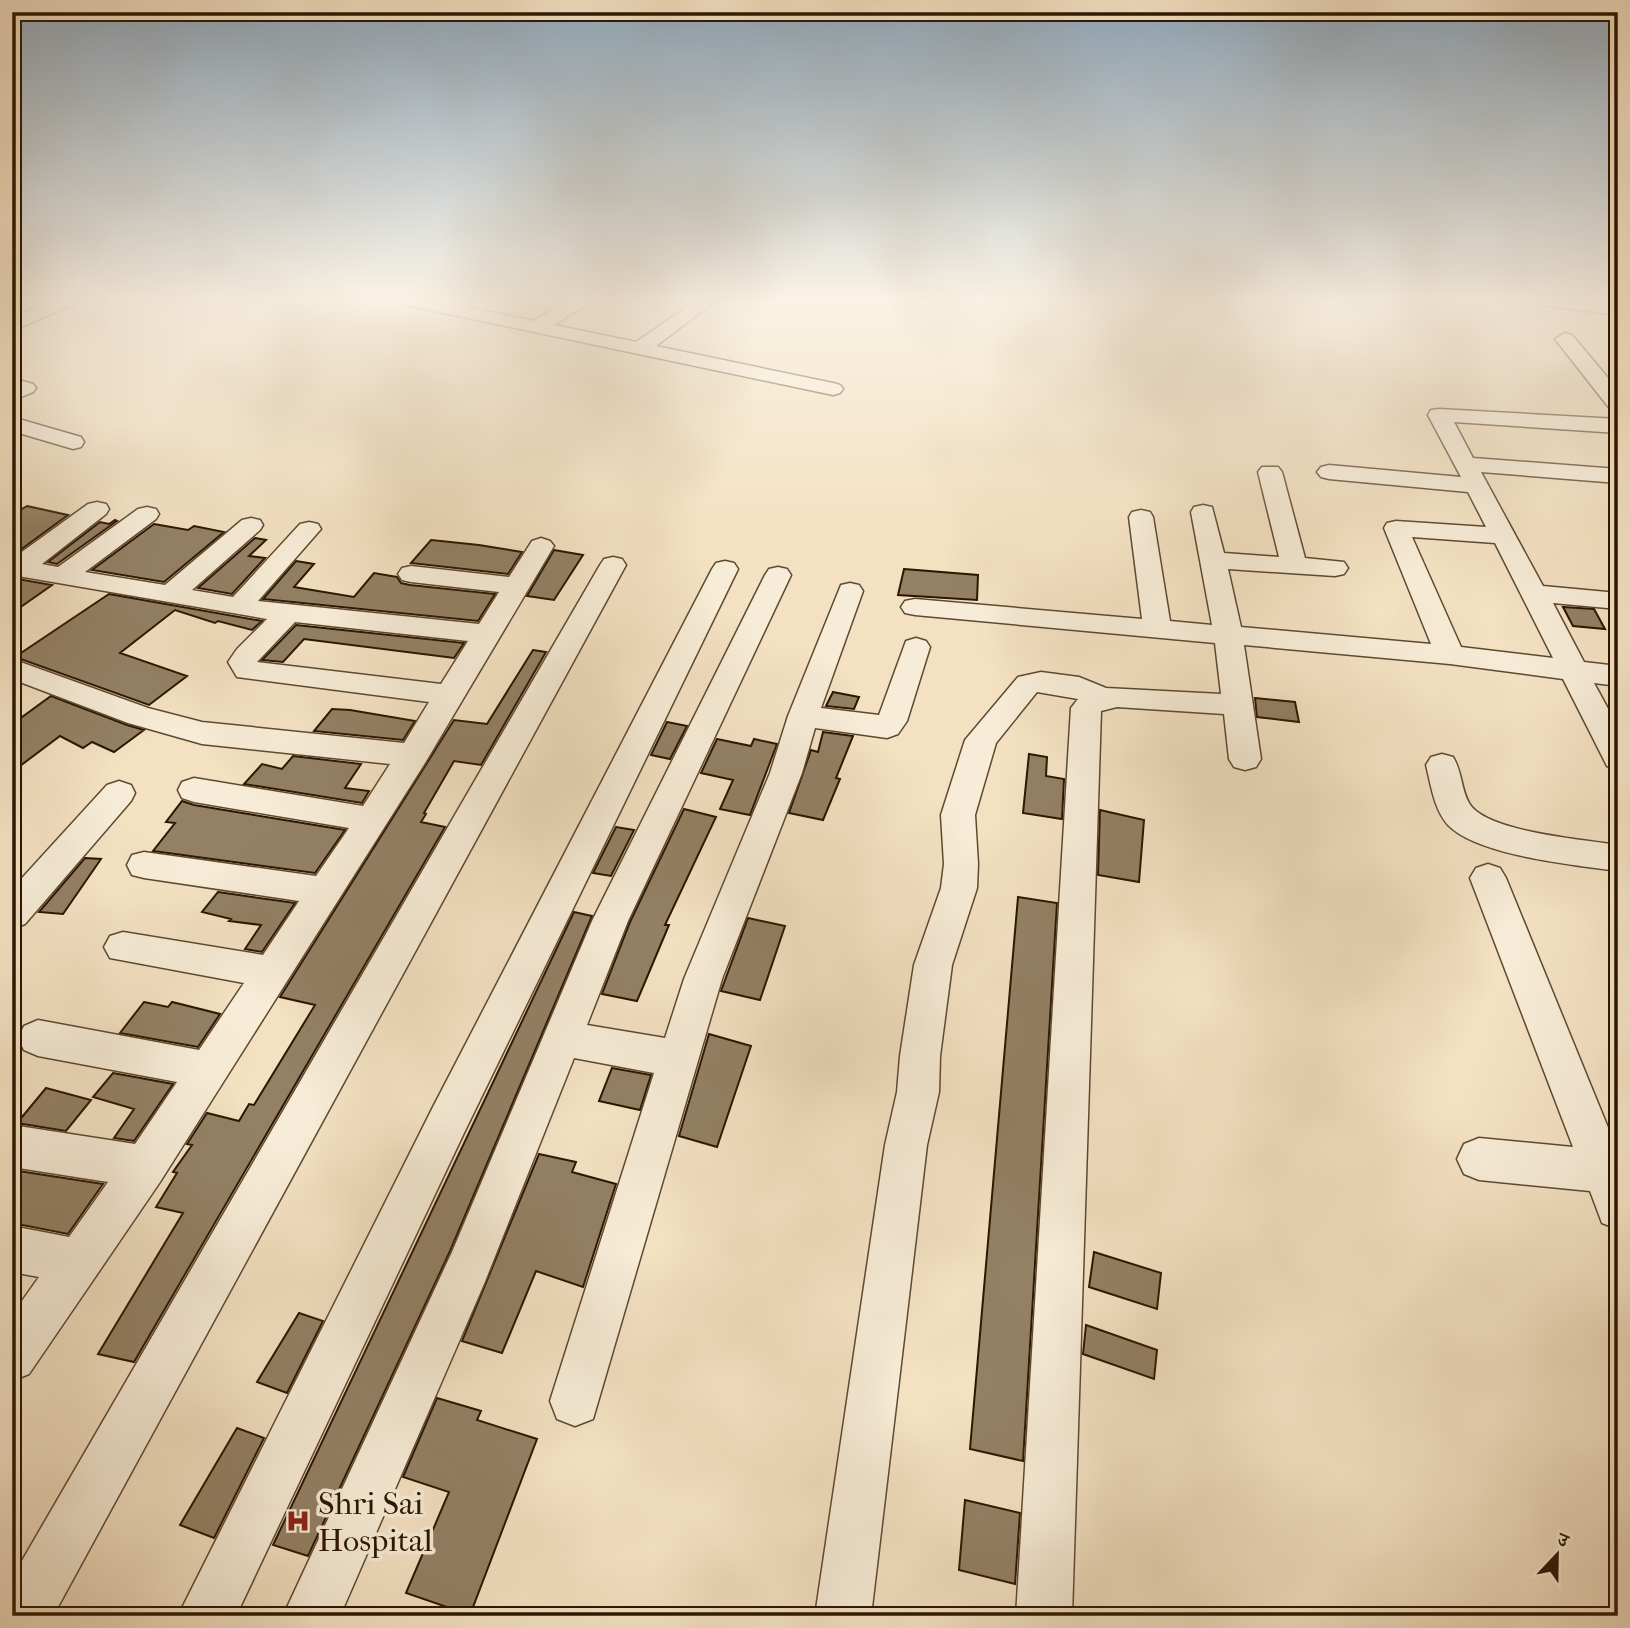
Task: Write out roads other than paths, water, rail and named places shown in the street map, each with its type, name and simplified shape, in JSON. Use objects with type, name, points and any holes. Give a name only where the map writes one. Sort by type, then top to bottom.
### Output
[{"type":"street","points":[[770,376],[833,389]]},
{"type":"street","points":[[1595,376],[1618,404]]},
{"type":"street","points":[[17,389],[51,395]]},
{"type":"street","points":[[1618,426],[1439,415],[1618,758]]},
{"type":"street","points":[[12,424],[73,442]]},
{"type":"street","points":[[1269,472],[1294,565]]},
{"type":"street","points":[[1329,472],[1618,476]]},
{"type":"street","points":[[16,568],[97,509]]},
{"type":"street","points":[[1203,512],[1228,633],[1245,759]]},
{"type":"street","points":[[61,577],[147,514]]},
{"type":"street","points":[[1140,517],[1157,627]]},
{"type":"street","points":[[170,595],[251,525]]},
{"type":"street","points":[[1450,655],[1396,528],[1502,536]]},
{"type":"street","points":[[239,606],[309,529]]},
{"type":"street","points":[[12,1357],[145,1167],[372,820],[541,546]]},
{"type":"street","points":[[1213,560],[1335,568]]},
{"type":"street","points":[[22,1616],[613,565]]},
{"type":"street","points":[[16,568],[288,613],[446,604],[516,586]]},
{"type":"street","points":[[206,1616],[447,1121],[725,569]]},
{"type":"street","points":[[411,574],[487,634]]},
{"type":"street","points":[[311,1616],[468,1268],[610,921],[778,575]]},
{"type":"street","points":[[575,1401],[704,979],[786,773],[803,716],[850,591]]},
{"type":"street","points":[[1534,593],[1618,601]]},
{"type":"street","points":[[915,607],[1228,633],[1450,655],[1618,676]]},
{"type":"street","points":[[288,613],[247,655],[242,662],[247,670],[450,695]]},
{"type":"street","points":[[803,716],[887,727],[892,721],[916,647]]},
{"type":"street","points":[[12,668],[139,716],[202,733],[414,755]]},
{"type":"street","points":[[843,1616],[906,1145],[918,1091],[920,1056],[933,965],[959,888],[961,864],[958,815],[981,740],[1028,684],[1041,682],[1080,687],[1096,693],[1102,699]]},
{"type":"street","points":[[1044,1616],[1086,708],[1090,703],[1102,699],[1237,705]]},
{"type":"street","points":[[1442,765],[1454,807],[1460,817],[1470,825],[1515,841],[1618,858]]},
{"type":"street","points":[[194,790],[372,820]]},
{"type":"street","points":[[12,914],[119,793]]},
{"type":"street","points":[[144,865],[324,891]]},
{"type":"street","points":[[1488,878],[1613,1184]]},
{"type":"street","points":[[123,947],[272,972]]},
{"type":"street","points":[[38,1038],[208,1070]]},
{"type":"street","points":[[562,1038],[679,1059]]},
{"type":"street","points":[[12,1146],[145,1167]]},
{"type":"street","points":[[1479,1159],[1613,1184]]},
{"type":"street","points":[[12,1249],[79,1262]]},
{"type":"place","name":"Shri Sai Hospital","points":[[298,1521]]}]
